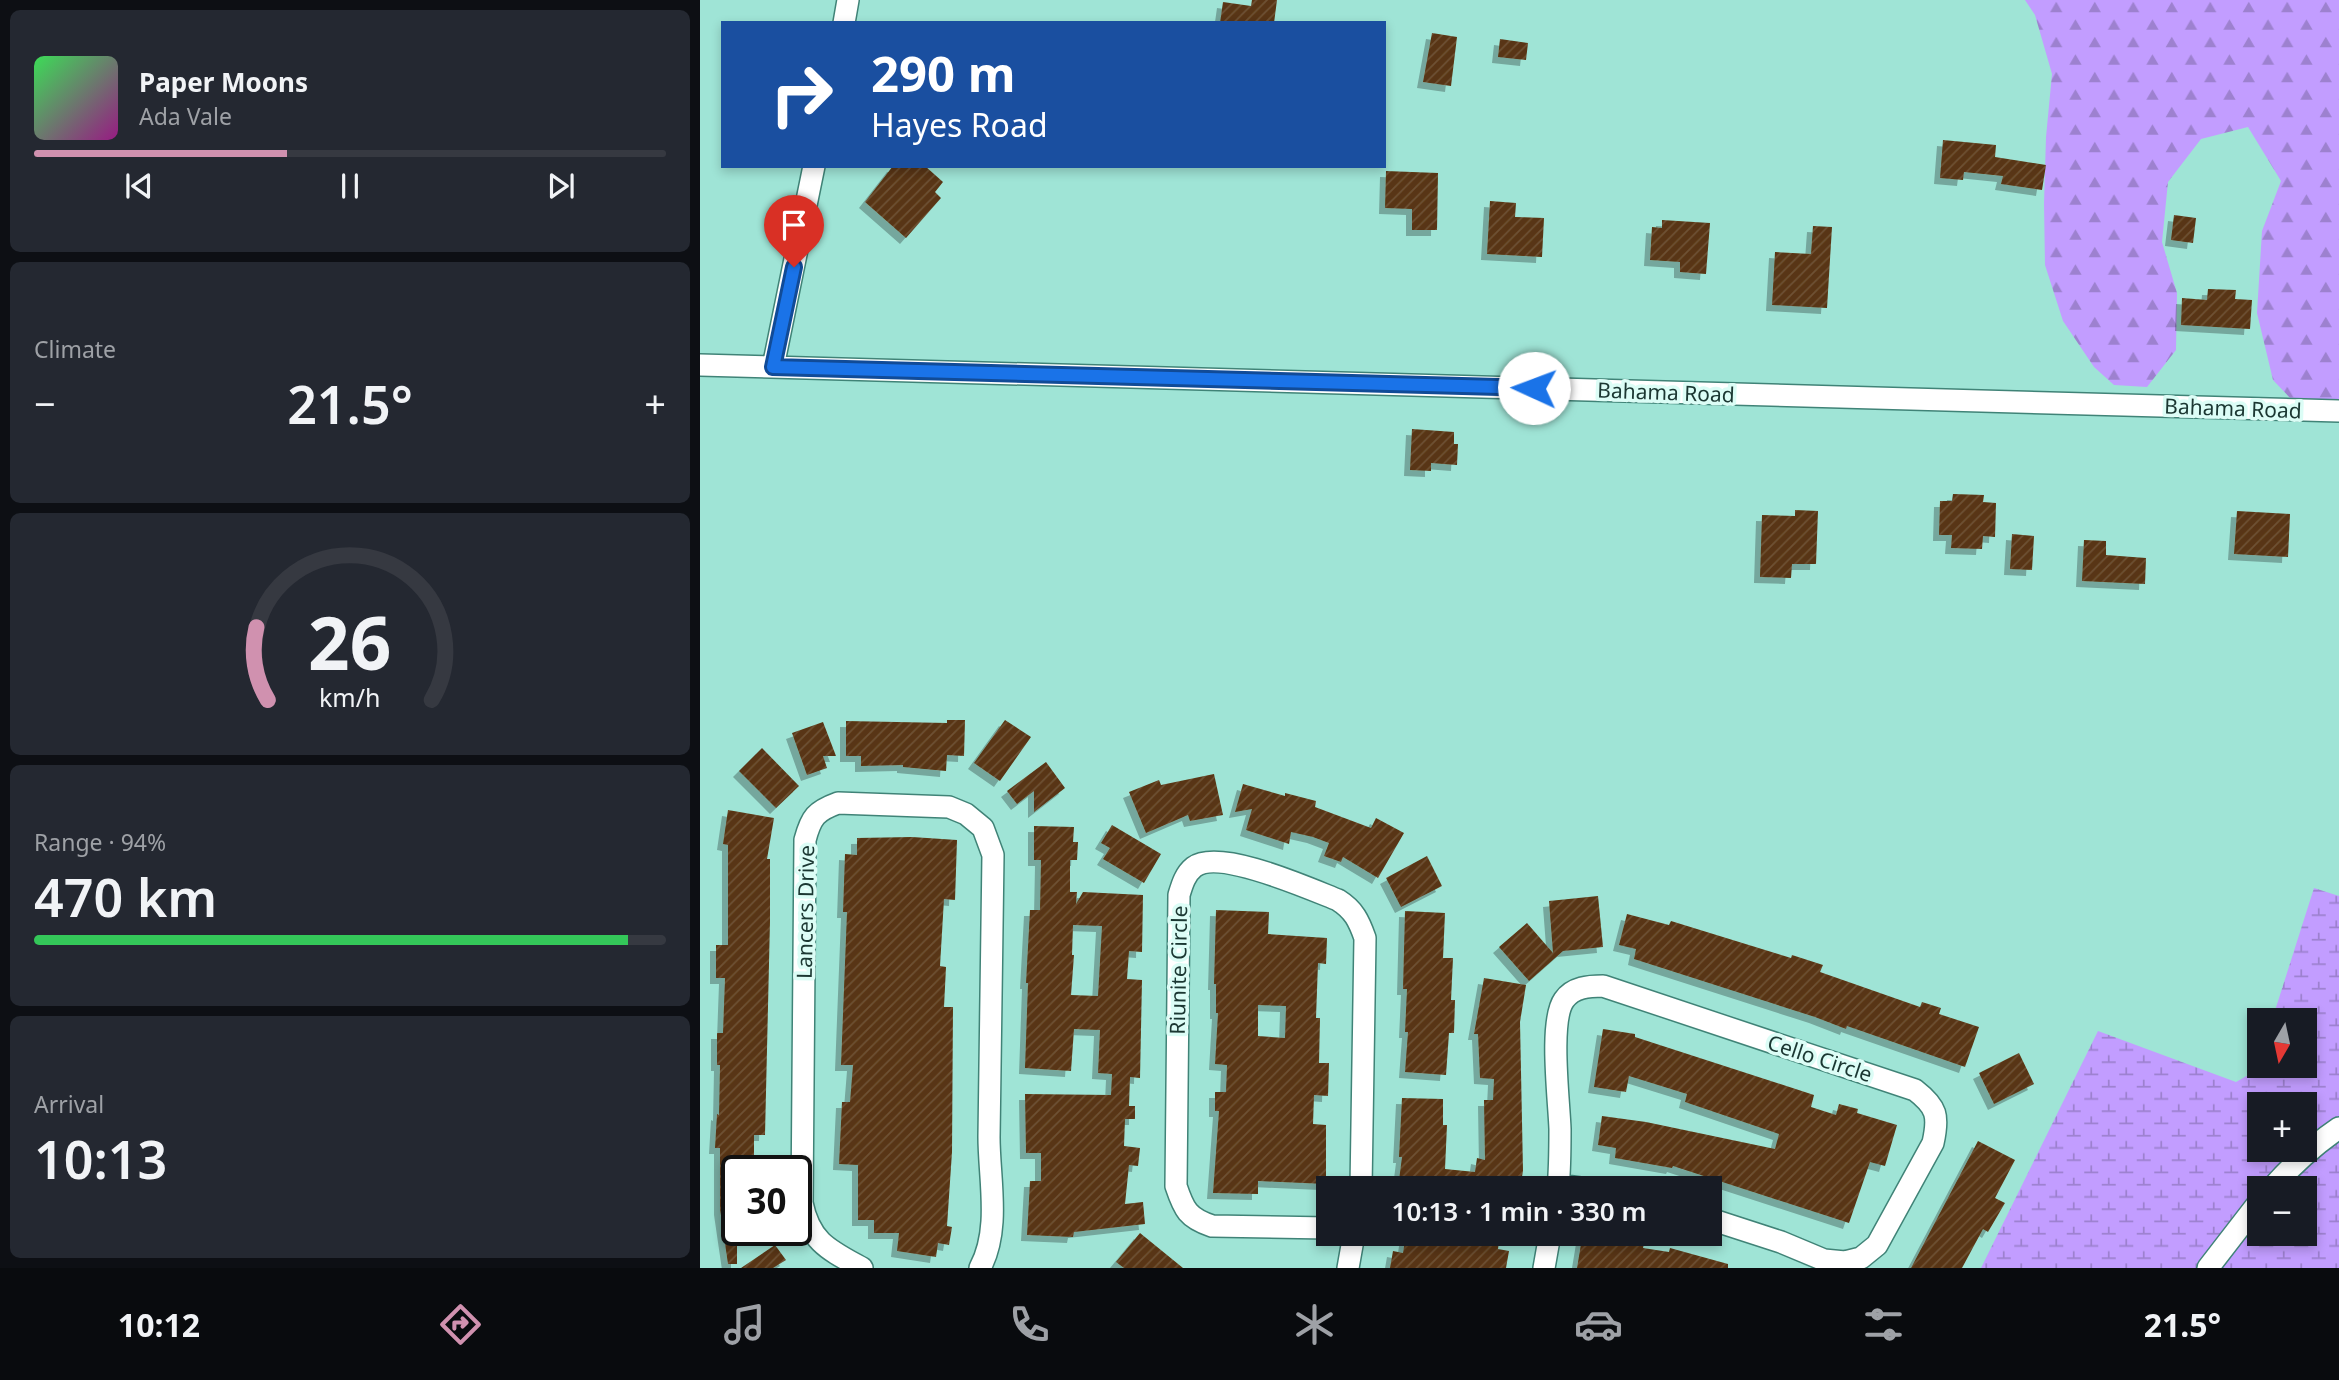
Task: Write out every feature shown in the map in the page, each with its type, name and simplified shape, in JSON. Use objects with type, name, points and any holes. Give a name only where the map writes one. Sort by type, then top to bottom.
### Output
[{"type":"street","points":[[844,21],[848,0]]},
{"type":"street","points":[[773,367],[814,168]]},
{"type":"street","name":"Bahama Road","points":[[700,365],[2339,411]]},
{"type":"street","name":"Lancers Drive","points":[[862,1268],[829,1251],[813,1235],[802,1203],[805,840],[809,823],[822,809],[838,803],[949,807],[966,814],[983,828],[989,839],[993,855],[989,1164],[992,1217],[989,1243],[979,1268]]},
{"type":"street","name":"Riunite Circle","points":[[1316,1228],[1212,1226],[1194,1220],[1182,1204],[1176,1186],[1179,895],[1184,878],[1195,866],[1207,862],[1234,862],[1338,900],[1350,907],[1359,921],[1365,938],[1361,1176]]},
{"type":"street","name":"Cello Circle","points":[[1558,1176],[1560,1132],[1556,1025],[1564,998],[1587,986],[1603,986],[1915,1090],[1928,1101],[1934,1111],[1937,1124],[1933,1143],[1877,1245],[1861,1258],[1845,1262],[1824,1260],[1781,1242],[1722,1223]]},
{"type":"street","points":[[2284,1176],[2339,1128]]},
{"type":"street","points":[[2208,1268],[2247,1218]]},
{"type":"street","points":[[1348,1268],[1352,1246]]},
{"type":"street","points":[[1544,1268],[1548,1246]]},
{"type":"green space","points":[[2025,0],[2339,0],[2339,401],[2291,399],[2273,380],[2257,313],[2262,231],[2281,181],[2248,127],[2201,139],[2168,182],[2162,242],[2177,293],[2176,350],[2147,387],[2114,385],[2094,367],[2063,321],[2045,265],[2046,137],[2052,74],[2035,15]]},
{"type":"green space","points":[[2314,888],[2339,896],[2339,1117],[2317,1133],[2317,1092],[2247,1092],[2247,1162],[2285,1162],[2272,1176],[2247,1176],[2247,1202],[2196,1268],[1981,1268],[2098,1031],[2236,1082],[2247,1076],[2247,1078],[2317,1078],[2317,1008],[2276,1008]]},
{"type":"green space","points":[[2339,1140],[2339,1268],[2220,1268],[2247,1233],[2247,1246],[2317,1246],[2317,1176],[2297,1176],[2311,1162],[2317,1162],[2317,1157]]},
{"type":"building","points":[[1252,0],[1277,0],[1274,21],[1220,21],[1223,2],[1251,6]]},
{"type":"building","points":[[1432,33],[1457,37],[1451,86],[1423,82]]},
{"type":"building","points":[[1500,39],[1528,43],[1526,60],[1498,57]]},
{"type":"building","points":[[1943,140],[1996,145],[1995,157],[2046,165],[2042,190],[2001,184],[2003,176],[1964,172],[1963,180],[1940,178]]},
{"type":"building","points":[[891,168],[927,168],[943,182],[935,192],[941,198],[906,238],[865,202]]},
{"type":"building","points":[[1386,171],[1438,173],[1437,230],[1412,230],[1412,209],[1385,208]]},
{"type":"building","points":[[1490,201],[1516,203],[1515,217],[1544,218],[1542,257],[1487,254]]},
{"type":"building","points":[[2174,215],[2196,218],[2193,243],[2171,240]]},
{"type":"building","points":[[1662,220],[1710,223],[1706,274],[1680,272],[1680,262],[1650,260],[1652,227],[1662,228]]},
{"type":"building","points":[[1813,226],[1832,227],[1827,308],[1772,305],[1775,252],[1811,254]]},
{"type":"building","points":[[2208,289],[2236,290],[2235,299],[2252,300],[2250,329],[2181,325],[2182,298],[2207,300]]},
{"type":"building","points":[[1412,429],[1454,432],[1454,444],[1458,444],[1457,465],[1431,463],[1431,471],[1410,470]]},
{"type":"building","points":[[1953,494],[1984,495],[1983,502],[1996,503],[1995,537],[1983,536],[1982,549],[1951,548],[1952,535],[1939,535],[1940,501],[1952,501]]},
{"type":"building","points":[[1795,510],[1818,511],[1816,564],[1792,564],[1791,578],[1760,577],[1762,515],[1795,516]]},
{"type":"building","points":[[2237,511],[2290,514],[2288,557],[2234,554]]},
{"type":"building","points":[[2012,534],[2034,536],[2032,570],[2010,569]]},
{"type":"building","points":[[2084,540],[2106,541],[2106,555],[2146,558],[2145,584],[2082,581]]},
{"type":"building","points":[[947,720],[965,720],[964,756],[947,755],[946,771],[903,765],[861,766],[861,756],[846,756],[846,721],[947,723]]},
{"type":"building","points":[[1005,720],[1031,737],[1000,781],[974,763]]},
{"type":"building","points":[[823,722],[836,756],[823,756],[827,768],[807,775],[792,733]]},
{"type":"building","points":[[762,748],[799,786],[776,808],[739,771]]},
{"type":"building","points":[[1046,762],[1065,788],[1034,812],[1034,791],[1017,804],[1007,791]]},
{"type":"building","points":[[1214,774],[1223,815],[1190,821],[1188,815],[1146,833],[1129,792],[1159,780],[1161,785]]},
{"type":"building","points":[[1243,784],[1285,796],[1285,793],[1316,801],[1315,807],[1371,828],[1376,818],[1404,833],[1378,878],[1343,857],[1341,862],[1324,856],[1329,843],[1313,837],[1291,832],[1289,844],[1246,830],[1252,809],[1235,812]]},
{"type":"building","points":[[728,810],[774,818],[767,859],[770,859],[770,921],[765,1135],[754,1135],[754,1155],[721,1155],[721,1216],[720,1148],[715,1148],[720,1065],[717,1065],[717,1033],[723,1033],[725,978],[716,978],[716,945],[728,945],[728,845],[723,844]]},
{"type":"building","points":[[1112,825],[1161,854],[1144,883],[1103,859],[1110,848],[1101,843]]},
{"type":"building","points":[[1034,826],[1074,827],[1073,842],[1078,842],[1077,860],[1070,860],[1070,892],[1077,892],[1076,904],[1083,892],[1143,895],[1142,952],[1129,951],[1127,979],[1142,980],[1140,1078],[1130,1077],[1129,1106],[1135,1106],[1135,1119],[1125,1119],[1124,1146],[1140,1148],[1138,1166],[1129,1165],[1125,1204],[1143,1202],[1145,1224],[1074,1232],[1073,1237],[1027,1235],[1030,1181],[1041,1181],[1041,1153],[1026,1153],[1025,1094],[1111,1095],[1112,1074],[1098,1073],[1100,1030],[1074,1029],[1071,1071],[1025,1068],[1030,910],[1040,910],[1041,860],[1034,860]],"holes":[[[1073,925],[1102,926],[1098,996],[1071,995]]]},
{"type":"building","points":[[857,838],[957,840],[955,900],[944,899],[940,966],[946,967],[944,1007],[953,1007],[952,1152],[947,1226],[952,1227],[949,1245],[938,1243],[936,1257],[897,1251],[899,1233],[874,1233],[874,1220],[858,1220],[858,1165],[839,1164],[842,1102],[850,1102],[853,1065],[841,1065],[847,912],[843,912],[845,854],[857,855]]},
{"type":"building","points":[[1427,856],[1442,886],[1401,907],[1386,878]]},
{"type":"building","points":[[1598,896],[1603,947],[1563,951],[1529,981],[1499,947],[1527,923],[1553,953],[1549,901]]},
{"type":"building","points":[[1216,910],[1269,912],[1268,934],[1327,938],[1326,964],[1318,963],[1316,1018],[1320,1018],[1319,1063],[1329,1063],[1328,1096],[1314,1095],[1313,1124],[1326,1125],[1326,1176],[1316,1176],[1316,1184],[1258,1181],[1258,1194],[1213,1193],[1219,1111],[1215,1111],[1215,1092],[1226,1092],[1227,1065],[1215,1064],[1218,1013]],"holes":[[[1258,1005],[1286,1006],[1285,1038],[1258,1036]]]},
{"type":"building","points":[[1405,911],[1445,913],[1443,958],[1453,958],[1451,1000],[1455,1000],[1454,1033],[1449,1033],[1446,1075],[1405,1072],[1408,1032],[1405,1032],[1407,989],[1403,989]]},
{"type":"building","points":[[1627,914],[1669,925],[1671,921],[1791,958],[1792,955],[1823,965],[1820,972],[1920,1007],[1922,1002],[1941,1008],[1939,1014],[1979,1027],[1965,1067],[1847,1026],[1846,1029],[1634,959],[1636,949],[1619,945]]},
{"type":"building","points":[[1484,978],[1526,985],[1520,1022],[1522,1176],[1400,1176],[1402,1098],[1443,1099],[1443,1125],[1447,1125],[1445,1169],[1475,1172],[1477,1158],[1485,1160],[1484,1100],[1493,1100],[1494,1079],[1480,1078],[1478,1034],[1474,1034]]},
{"type":"building","points":[[1603,1029],[1635,1034],[1635,1037],[1814,1095],[1811,1107],[1836,1115],[1839,1104],[1858,1109],[1857,1113],[1897,1125],[1885,1166],[1870,1162],[1849,1223],[1722,1182],[1722,1176],[1704,1176],[1673,1166],[1672,1168],[1615,1158],[1616,1148],[1598,1145],[1602,1116],[1646,1122],[1775,1149],[1779,1134],[1685,1102],[1687,1094],[1629,1076],[1626,1092],[1594,1087]]},
{"type":"building","points":[[2019,1053],[2034,1084],[1994,1104],[1979,1073]]},
{"type":"building","points":[[1978,1141],[2015,1160],[1995,1198],[2005,1203],[1988,1232],[1983,1229],[1962,1268],[1911,1268]]},
{"type":"building","points":[[1140,1233],[1183,1268],[1124,1268],[1116,1262]]},
{"type":"building","points":[[725,1246],[737,1246],[737,1264],[728,1264]]},
{"type":"building","points":[[774,1246],[786,1260],[773,1268],[741,1268]]},
{"type":"building","points":[[1404,1246],[1498,1246],[1498,1249],[1509,1251],[1506,1268],[1390,1268],[1393,1251],[1403,1253]]},
{"type":"building","points":[[1581,1246],[1643,1246],[1669,1252],[1670,1248],[1728,1264],[1728,1268],[1577,1268]]},
{"type":"route","points":[[794,267],[773,367],[1534,388]]}]
